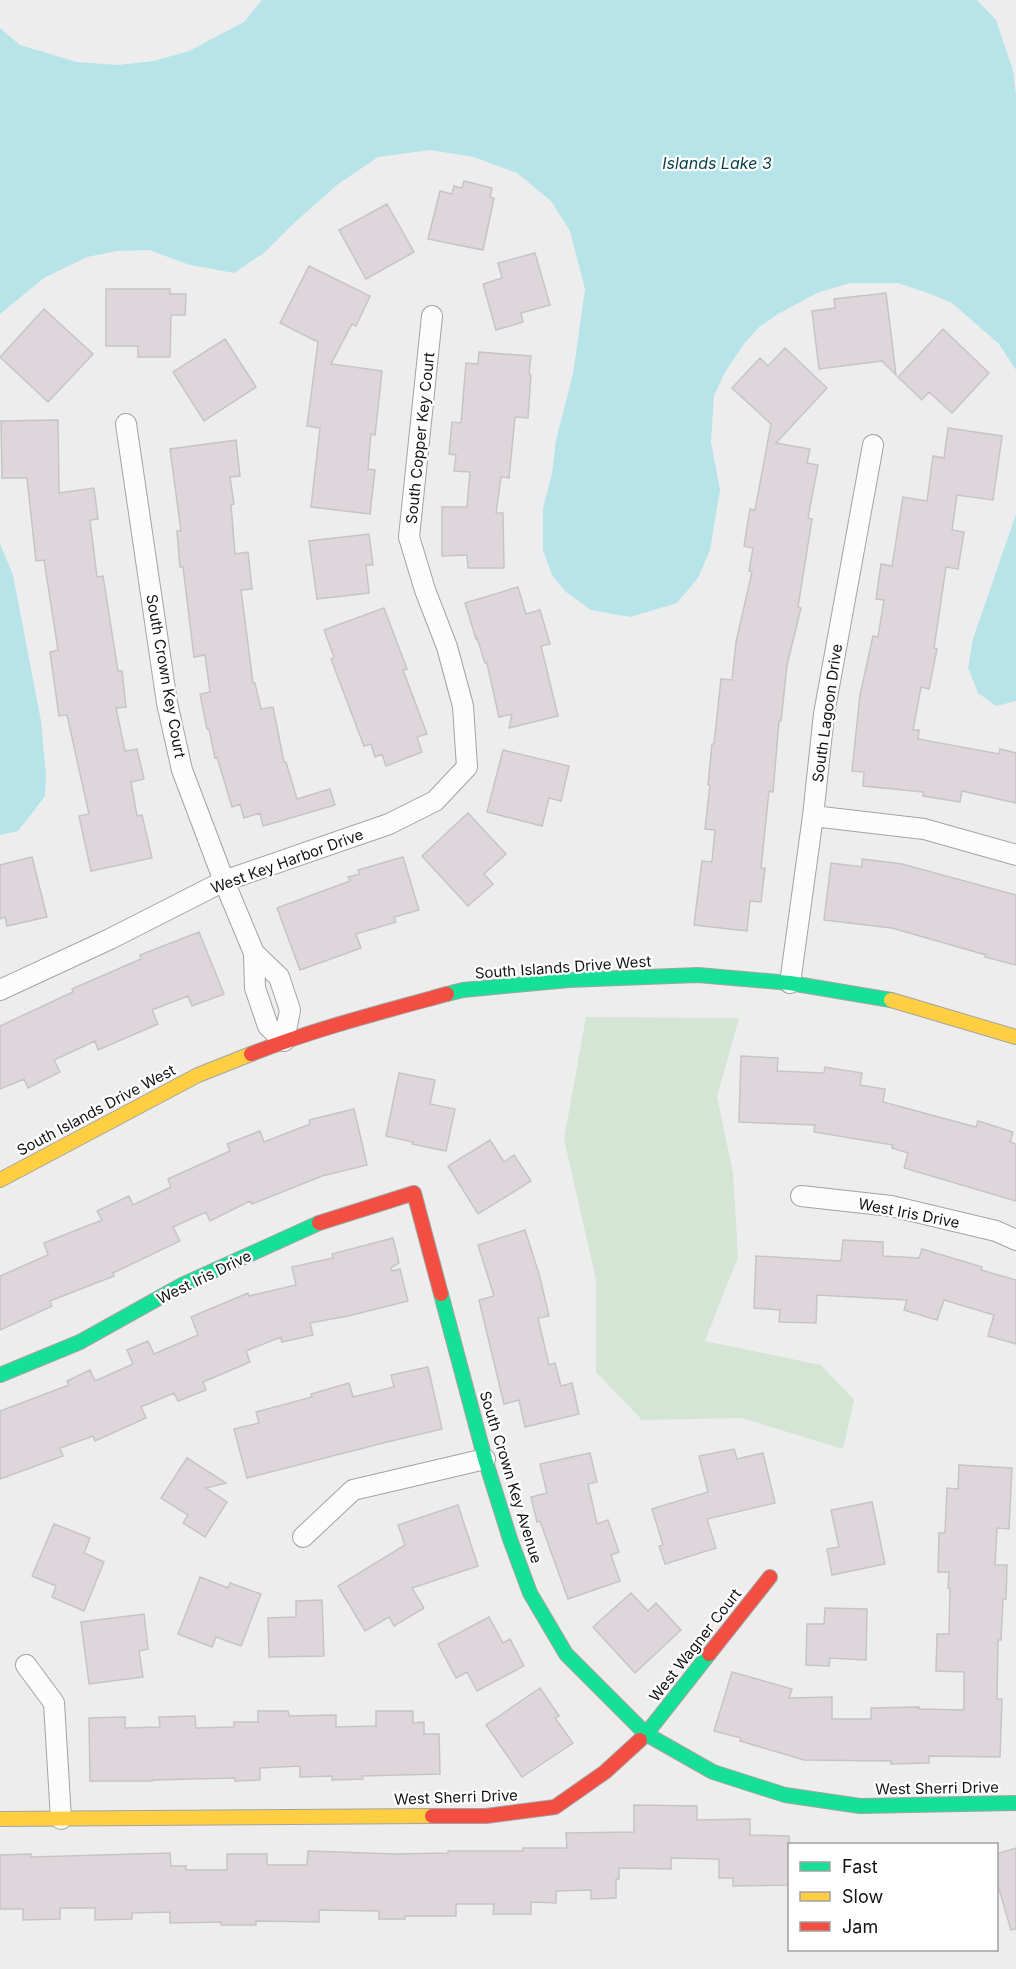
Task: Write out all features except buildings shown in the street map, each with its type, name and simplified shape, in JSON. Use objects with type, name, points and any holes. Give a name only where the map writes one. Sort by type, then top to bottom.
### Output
[{"type":"street","name":"South Copper Key Court","points":[[432,316],[409,537],[425,590],[447,647],[463,706],[467,767]]},
{"type":"street","name":"South Crown Key Court","points":[[126,424],[167,703],[183,770],[224,881],[254,953],[279,977],[290,1010],[284,1041]]},
{"type":"street","name":"South Lagoon Drive","points":[[790,983],[813,816],[824,714],[873,445]]},
{"type":"street","name":"West Key Harbor Drive","points":[[0,990],[110,939],[224,881],[389,824],[435,801],[467,767]]},
{"type":"street","points":[[813,816],[924,829],[1016,855]]},
{"type":"street","name":"South Islands Drive West","points":[[0,1179],[198,1075],[284,1041],[463,990],[569,980],[698,975],[790,983],[896,1001],[1016,1037]]},
{"type":"street","name":"West Iris Drive","points":[[0,1375],[80,1342],[183,1285],[311,1226],[414,1193]]},
{"type":"street","name":"South Crown Key Avenue","points":[[414,1193],[485,1459],[530,1593],[566,1654],[646,1734]]},
{"type":"street","name":"West Iris Drive","points":[[801,1196],[891,1206],[996,1231],[1016,1240]]},
{"type":"street","points":[[303,1537],[353,1490],[485,1459]]},
{"type":"street","name":"West Wagner Court","points":[[646,1734],[770,1577]]},
{"type":"street","points":[[26,1665],[54,1703],[61,1819]]},
{"type":"street","name":"West Sherri Drive","points":[[0,1819],[486,1816],[555,1808],[605,1772],[646,1734],[713,1772],[785,1795],[860,1806],[1016,1803]]},
{"type":"green space","points":[[586,1017],[739,1018],[717,1097],[733,1173],[738,1257],[705,1341],[821,1365],[854,1400],[843,1449],[742,1418],[642,1420],[596,1372],[596,1280],[564,1139]]},
{"type":"water","name":"Islands Lake 3","points":[[262,0],[977,0],[996,20],[1013,70],[1016,96],[1016,370],[999,344],[952,303],[898,283],[850,283],[817,293],[778,314],[759,327],[744,344],[725,372],[714,396],[711,442],[720,490],[710,550],[698,578],[677,603],[630,617],[591,610],[566,592],[552,575],[543,550],[543,508],[552,473],[556,440],[573,374],[585,289],[570,231],[551,201],[517,173],[474,157],[430,150],[378,157],[337,185],[265,252],[234,273],[190,265],[149,250],[117,251],[87,257],[44,278],[0,314],[0,28],[20,45],[77,62],[118,65],[154,61],[189,51],[244,22]]},
{"type":"water","points":[[1016,514],[1016,701],[996,706],[978,693],[968,668],[973,639]]},
{"type":"water","points":[[0,544],[13,575],[41,721],[46,775],[45,796],[36,808],[18,831],[0,835]]},
{"type":"traffic: fast","points":[[447,994],[463,990],[569,980],[698,975],[790,983],[891,1000]]},
{"type":"traffic: fast","points":[[0,1375],[80,1342],[182,1285],[319,1223]]},
{"type":"traffic: fast","points":[[441,1294],[485,1459],[510,1539],[530,1593],[566,1654],[646,1734],[709,1654]]},
{"type":"traffic: fast","points":[[640,1740],[646,1734],[713,1772],[785,1795],[860,1806],[1016,1803]]},
{"type":"traffic: slow","points":[[891,1000],[1016,1037]]},
{"type":"traffic: slow","points":[[0,1180],[198,1075],[251,1054]]},
{"type":"traffic: slow","points":[[0,1819],[432,1816]]},
{"type":"traffic: jam","points":[[251,1054],[324,1029],[447,994]]},
{"type":"traffic: jam","points":[[319,1223],[414,1193],[441,1294]]},
{"type":"traffic: jam","points":[[709,1654],[770,1577]]},
{"type":"traffic: jam","points":[[432,1816],[486,1816],[555,1807],[605,1772],[640,1740]]}]
